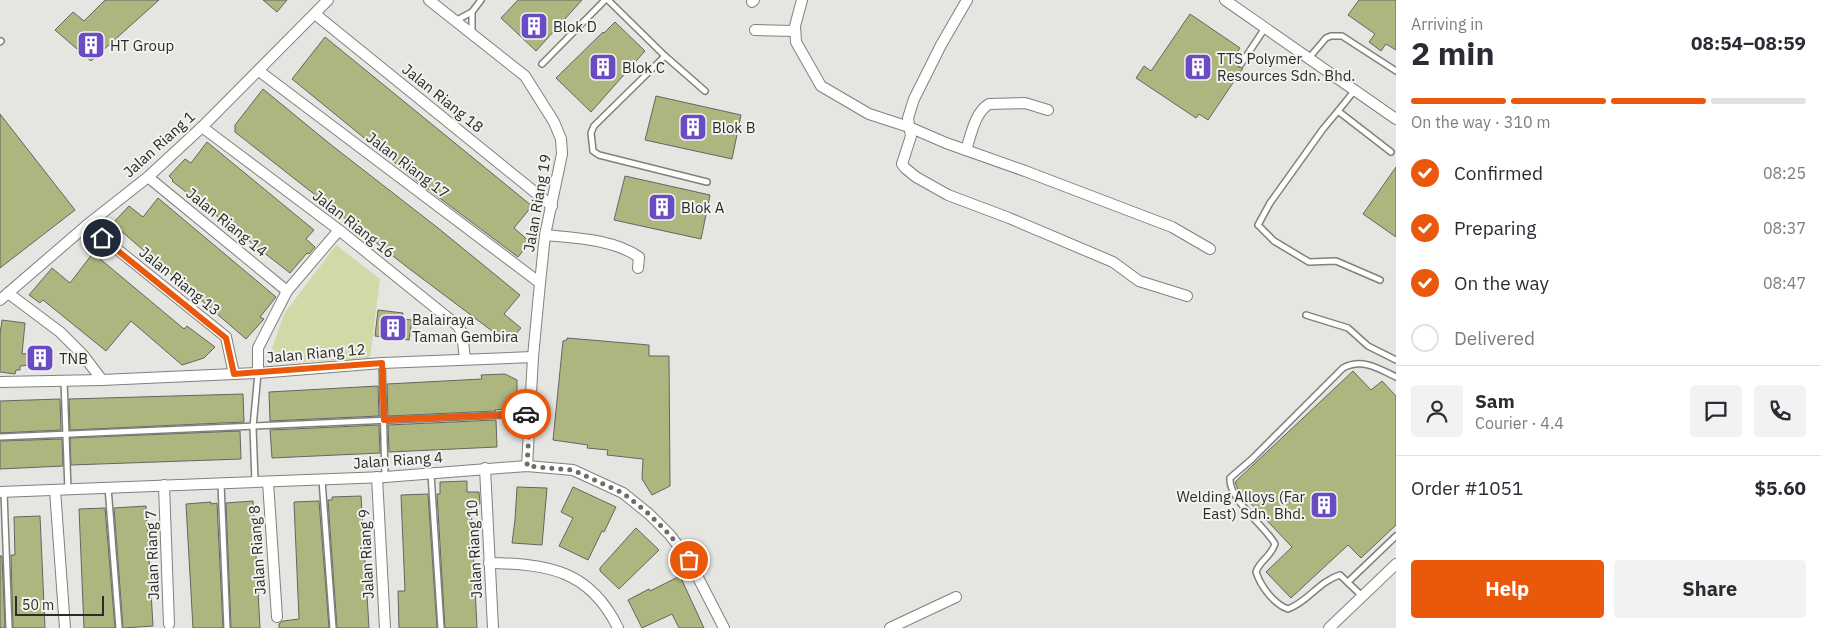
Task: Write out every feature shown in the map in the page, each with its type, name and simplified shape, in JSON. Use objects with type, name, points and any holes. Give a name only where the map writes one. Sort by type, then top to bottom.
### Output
[{"type":"street","name":"Jalan Riang 1","points":[[4,296],[148,176],[202,127],[328,0]]},
{"type":"street","name":"Jalan Riang 19","points":[[429,0],[525,76],[558,131],[562,154],[545,235],[532,357],[527,466]]},
{"type":"street","points":[[802,0],[795,26],[796,42],[820,86],[869,114],[1025,170],[1172,228],[1210,249]]},
{"type":"street","points":[[968,0],[924,76],[908,118],[911,136],[902,164],[916,177],[948,195],[1009,218],[1113,262],[1139,281],[1187,296]]},
{"type":"street","points":[[1226,0],[1396,119]]},
{"type":"street","name":"Jalan Riang 18","points":[[315,14],[552,206]]},
{"type":"street","points":[[755,30],[795,31]]},
{"type":"street","name":"Jalan Riang 17","points":[[259,71],[540,283]]},
{"type":"street","points":[[966,150],[974,124],[984,107],[989,104],[1025,103],[1048,110]]},
{"type":"street","name":"Jalan Riang 16","points":[[202,127],[340,230],[458,326],[462,333],[464,359]]},
{"type":"street","name":"Jalan Riang 14","points":[[148,176],[288,291]]},
{"type":"street","name":"Jalan Riang 13","points":[[87,225],[226,338],[234,374]]},
{"type":"street","points":[[258,372],[258,348],[288,291],[340,230]]},
{"type":"street","points":[[545,235],[602,243],[630,251],[639,257],[638,268]]},
{"type":"street","points":[[4,296],[60,332],[83,355],[102,380]]},
{"type":"street","name":"Jalan Riang 12","points":[[0,382],[234,374],[382,363],[532,357]]},
{"type":"street","name":"Jalan Riang 4","points":[[2,492],[322,480],[527,466],[573,470],[623,493],[649,514],[670,535],[689,560],[724,628]]},
{"type":"street","name":"Jalan Riang 10","points":[[485,468],[493,628]]},
{"type":"street","name":"Jalan Riang 9","points":[[381,477],[385,628]]},
{"type":"street","name":"Jalan Riang 8","points":[[268,482],[277,617]]},
{"type":"street","name":"Jalan Riang 7","points":[[164,485],[169,624]]},
{"type":"street","points":[[55,490],[65,628]]},
{"type":"street","points":[[489,563],[528,564],[554,569],[576,579],[597,596],[612,615],[618,628]]},
{"type":"street","points":[[1329,628],[1395,566]]},
{"type":"street","points":[[890,628],[956,597]]},
{"type":"lane","points":[[455,21],[472,12],[481,0]]},
{"type":"lane","points":[[542,64],[607,0],[664,56],[705,91]]},
{"type":"lane","points":[[472,12],[472,31],[483,42]]},
{"type":"lane","points":[[1241,64],[1266,28]]},
{"type":"lane","points":[[1309,58],[1326,38],[1342,36],[1396,71]]},
{"type":"lane","points":[[664,56],[594,126],[591,134],[594,150],[599,154],[707,182]]},
{"type":"lane","points":[[1355,90],[1324,128],[1270,203],[1258,225],[1274,241],[1309,262],[1336,261],[1380,280]]},
{"type":"lane","points":[[1338,111],[1391,152]]},
{"type":"lane","points":[[1306,316],[1348,328],[1368,346],[1396,360]]},
{"type":"lane","points":[[1363,597],[1340,575],[1330,578],[1298,606],[1288,609],[1278,605],[1258,578],[1256,572],[1258,566],[1272,553],[1275,544],[1232,490],[1230,478],[1252,459],[1343,368],[1362,362],[1396,377]]},
{"type":"lane","points":[[381,477],[384,420],[382,363]]},
{"type":"lane","points":[[255,483],[253,427],[258,372]]},
{"type":"lane","points":[[64,381],[68,490]]},
{"type":"lane","points":[[0,437],[530,414]]},
{"type":"lane","points":[[430,474],[441,628]]},
{"type":"lane","points":[[322,480],[333,628]]},
{"type":"lane","points":[[220,484],[227,628]]},
{"type":"lane","points":[[108,488],[119,628]]},
{"type":"lane","points":[[2,492],[9,628]]},
{"type":"lane","points":[[1348,582],[1396,536]]},
{"type":"green space","points":[[336,245],[380,279],[370,358],[269,364],[268,360],[284,314]]},
{"type":"building","name":"HT Group","points":[[105,0],[159,0],[91,61],[55,30],[73,12],[84,21]]},
{"type":"building","points":[[263,0],[287,0],[277,12]]},
{"type":"building","name":"Blok D","points":[[518,0],[582,0],[536,51],[501,18]]},
{"type":"building","points":[[1359,0],[1396,0],[1396,50],[1386,44],[1381,51],[1369,42],[1375,34],[1348,15]]},
{"type":"building","name":"TTS Polymer Resources Sdn. Bhd.","points":[[1190,14],[1240,48],[1232,60],[1237,63],[1238,67],[1243,68],[1208,120],[1199,114],[1196,118],[1136,78],[1144,66],[1151,71]]},
{"type":"building","name":"Blok C","points":[[615,22],[645,51],[591,112],[556,78]]},
{"type":"building","points":[[325,37],[532,206],[514,228],[530,242],[518,257],[417,181],[292,79]]},
{"type":"building","points":[[263,89],[520,295],[504,314],[521,328],[508,343],[407,267],[235,132],[235,125]]},
{"type":"building","name":"Blok B","points":[[656,96],[741,115],[732,159],[645,140]]},
{"type":"building","points":[[0,114],[75,210],[0,268]]},
{"type":"building","points":[[207,142],[314,230],[306,239],[315,247],[309,254],[307,253],[290,273],[172,181],[169,176],[185,159],[191,163]]},
{"type":"building","points":[[1396,167],[1396,237],[1363,214]]},
{"type":"building","name":"Blok A","points":[[625,176],[710,195],[701,239],[614,220]]},
{"type":"building","points":[[158,198],[276,297],[260,317],[264,319],[246,339],[120,230],[114,237],[113,223],[129,206],[143,217]]},
{"type":"building","points":[[93,253],[184,329],[187,326],[215,347],[204,358],[182,365],[131,321],[106,351],[43,300],[40,303],[29,295],[52,268],[70,283]]},
{"type":"building","name":"Balairaya Taman Gembira","points":[[378,310],[403,313],[402,319],[412,320],[409,340],[375,336]]},
{"type":"building","points":[[2,320],[25,323],[22,354],[50,352],[51,363],[20,366],[20,370],[16,370],[15,374],[0,372]]},
{"type":"building","points":[[567,338],[649,345],[649,356],[669,356],[670,486],[652,495],[642,479],[643,459],[607,455],[608,450],[587,448],[588,445],[553,440],[563,341],[567,340]]},
{"type":"building","name":"Welding Alloys (Far East) Sdn. Bhd.","points":[[1353,371],[1371,390],[1382,381],[1396,396],[1396,525],[1361,558],[1348,545],[1291,598],[1266,572],[1292,547],[1238,490],[1235,482]]},
{"type":"building","points":[[505,374],[517,380],[517,408],[496,411],[388,416],[387,384],[482,379],[481,375]]},
{"type":"building","points":[[378,386],[379,416],[270,421],[269,392]]},
{"type":"building","points":[[243,394],[244,422],[70,430],[69,399]]},
{"type":"building","points":[[60,399],[61,430],[0,433],[0,401]]},
{"type":"building","points":[[496,420],[497,447],[389,452],[388,425]]},
{"type":"building","points":[[379,425],[380,453],[272,458],[270,430]]},
{"type":"building","points":[[240,431],[241,459],[71,465],[70,438]]},
{"type":"building","points":[[62,439],[63,466],[0,469],[0,441]]},
{"type":"building","points":[[467,481],[467,492],[479,492],[480,504],[471,505],[477,628],[445,628],[437,494],[440,494],[440,482]]},
{"type":"building","points":[[517,487],[547,488],[542,545],[512,543]]},
{"type":"building","points":[[573,487],[616,507],[588,560],[559,546],[573,518],[561,512]]},
{"type":"building","points":[[428,494],[437,628],[399,628],[398,591],[405,591],[401,495]]},
{"type":"building","points":[[361,496],[369,628],[337,628],[328,500],[332,500],[332,497]]},
{"type":"building","points":[[253,501],[260,628],[231,628],[226,503]]},
{"type":"building","points":[[319,501],[329,628],[279,628],[279,624],[283,621],[299,619],[294,502]]},
{"type":"building","points":[[211,502],[211,504],[217,503],[223,628],[193,628],[186,504]]},
{"type":"building","points":[[146,506],[153,626],[123,628],[114,508]]},
{"type":"building","points":[[105,508],[115,628],[84,628],[79,509]]},
{"type":"building","points":[[40,516],[45,628],[13,628],[11,555],[15,555],[14,517]]},
{"type":"building","points":[[636,528],[659,550],[619,589],[600,571],[600,568]]},
{"type":"building","points":[[0,556],[2,556],[5,628],[0,628]]},
{"type":"building","points":[[680,576],[704,628],[679,628],[672,614],[642,628],[628,600]]},
{"type":"way so far","points":[[526,414],[530,414],[527,466],[573,470],[623,493],[649,514],[670,535],[689,560]]},
{"type":"place","name":"Blok D","points":[[534,26]]},
{"type":"place","name":"HT Group","points":[[91,45]]},
{"type":"place","name":"Blok C","points":[[603,67]]},
{"type":"place","name":"TTS Polymer Resources Sdn. Bhd.","points":[[1198,67]]},
{"type":"place","name":"Blok B","points":[[693,127]]},
{"type":"place","name":"Blok A","points":[[662,207]]},
{"type":"place","name":"Balairaya Taman Gembira","points":[[393,328]]},
{"type":"place","name":"TNB","points":[[40,358]]},
{"type":"place","name":"Welding Alloys (Far East) Sdn. Bhd.","points":[[1324,505]]},
{"type":"route","points":[[102,238],[226,338],[234,374],[382,363],[384,420],[526,414]]}]
